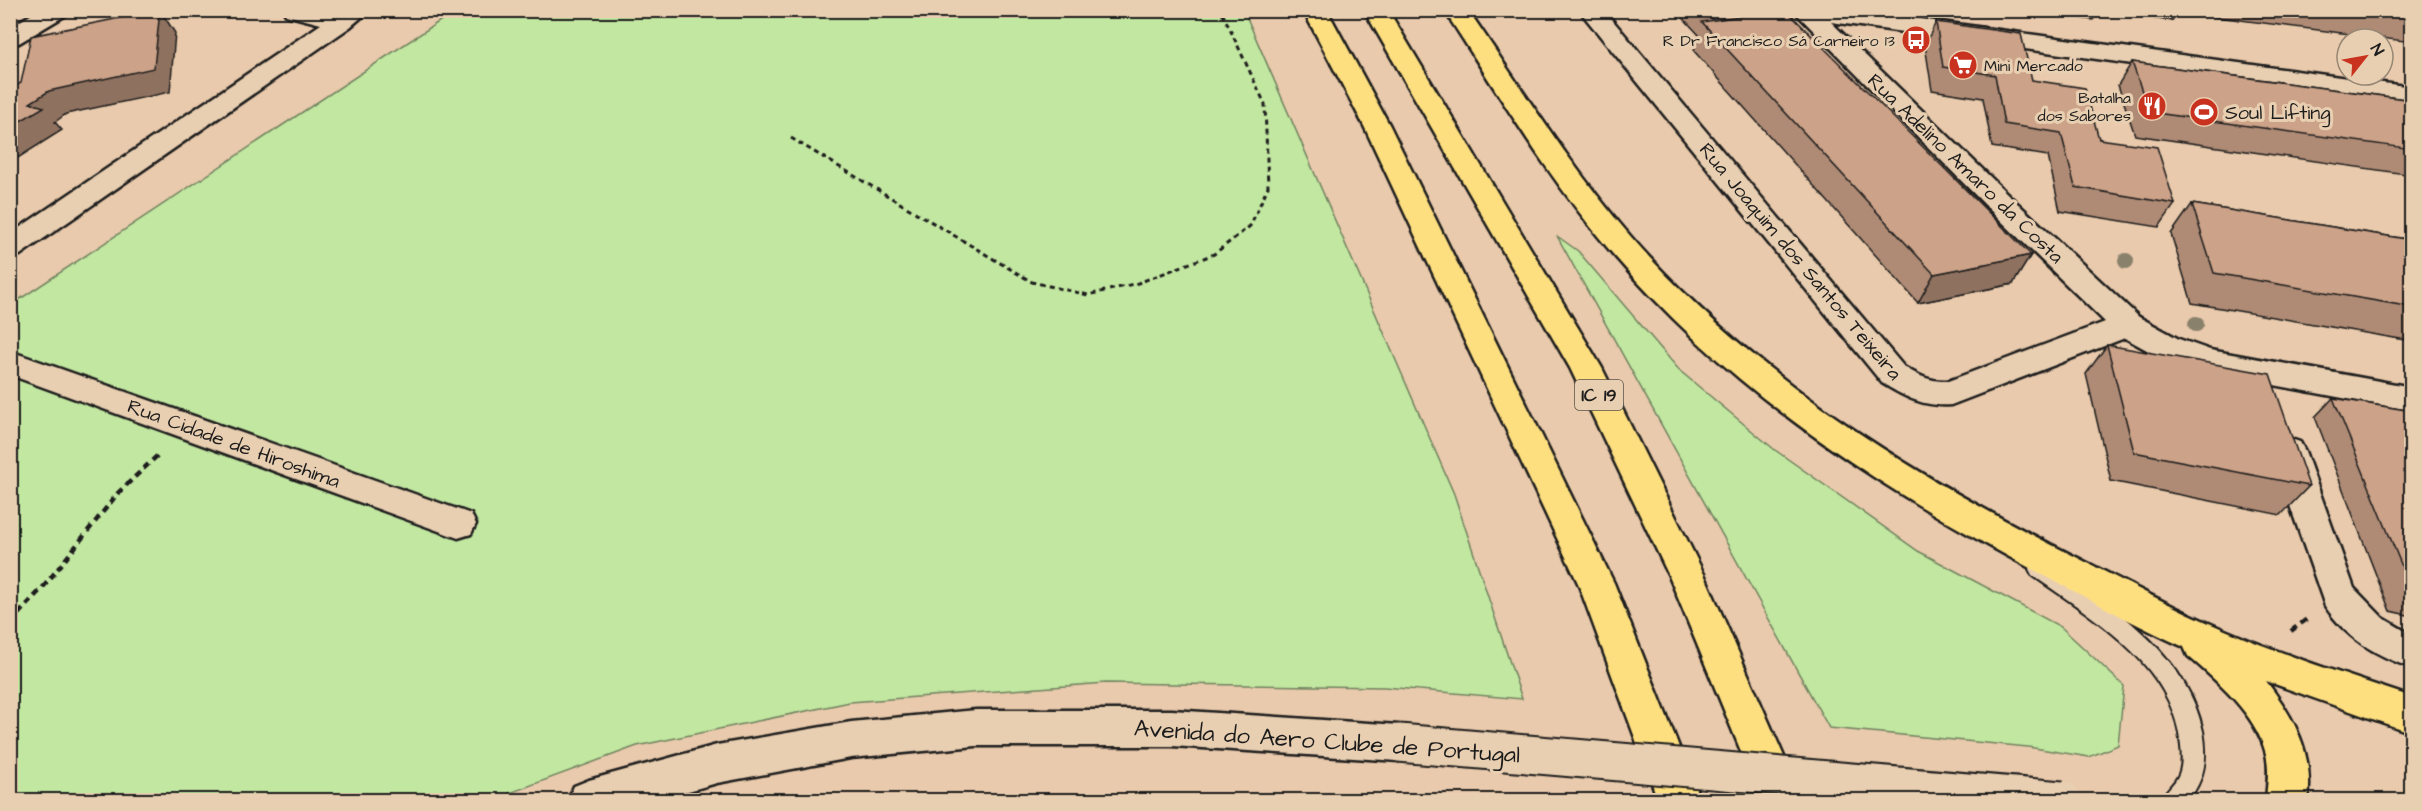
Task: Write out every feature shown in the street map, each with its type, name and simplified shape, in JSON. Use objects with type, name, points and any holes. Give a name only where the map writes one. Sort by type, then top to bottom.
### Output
[{"type":"highway","points":[[1315,10],[1377,126],[1596,583],[1679,801]]},
{"type":"highway","name":"IC 19","points":[[1376,10],[1586,368],[1687,576],[1782,801]]},
{"type":"highway","points":[[1456,10],[1576,188],[1640,264],[1707,333],[1778,392],[1835,435],[1917,491],[1982,528],[2185,630],[2315,681],[2412,715]]},
{"type":"highway","points":[[2185,630],[2234,672],[2259,701],[2273,724],[2288,763],[2287,801]]},
{"type":"street","points":[[10,38],[57,10]]},
{"type":"street","points":[[295,10],[350,16]]},
{"type":"street","name":"Rua Joaquim dos Santos Teixeira","points":[[1591,10],[1893,375],[1906,384],[1935,394],[1966,389],[2128,325]]},
{"type":"street","points":[[1805,11],[2412,95]]},
{"type":"street","name":"Rua Adelino Amaro da Costa","points":[[1805,11],[2004,207],[2128,325],[2160,344],[2219,364],[2412,399]]},
{"type":"street","points":[[10,248],[350,16]]},
{"type":"street","name":"Rua Cidade de Hiroshima","points":[[10,362],[458,524]]},
{"type":"street","points":[[2261,373],[2338,595],[2349,613],[2381,638],[2412,652]]},
{"type":"street","name":"Avenida do Aero Clube de Portugal","points":[[589,801],[729,762],[851,740],[976,728],[1172,728],[1399,743],[2070,801]]},
{"type":"lane","points":[[1982,528],[2127,634],[2156,662],[2176,690],[2192,730],[2194,758],[2188,781],[2173,801]]},
{"type":"path","points":[[791,138],[1032,282],[1088,295],[1138,283],[1214,254],[1250,226],[1268,187],[1265,104],[1221,10]]},
{"type":"path","points":[[10,623],[45,585],[118,493],[189,427]]},
{"type":"green space","points":[[455,11],[1244,11],[1454,494],[1522,699],[1385,687],[1106,683],[850,702],[637,746],[491,800],[11,800],[11,305]]},
{"type":"green space","points":[[1557,236],[1578,251],[1680,371],[1775,450],[1918,551],[2061,627],[2124,686],[2118,745],[2089,757],[2028,747],[1829,728]]},
{"type":"building","points":[[160,10],[154,68],[49,91],[30,103],[44,107],[10,127],[10,89],[21,83],[31,36]]},
{"type":"building","points":[[1704,10],[1779,10],[1713,20]]},
{"type":"building","points":[[1786,10],[2031,255],[1934,274],[1702,22]]},
{"type":"building","points":[[2360,10],[2412,10],[2412,17]]},
{"type":"building","points":[[1936,22],[2021,34],[2032,80],[2085,88],[2099,139],[2157,147],[2175,204],[2075,187],[2061,133],[2004,124],[1995,75],[1943,67]]},
{"type":"building","points":[[2132,62],[2412,100],[2412,149],[2149,112]]},
{"type":"building","points":[[2192,204],[2412,240],[2412,307],[2214,273]]},
{"type":"building","points":[[2107,345],[2270,374],[2309,486],[2134,452]]},
{"type":"building","points":[[2333,398],[2412,411],[2412,591]]},
{"type":"place","name":"R Dr Francisco Sá Carneiro 13","points":[[1916,40]]},
{"type":"place","name":"Mini Mercado","points":[[1963,65]]},
{"type":"place","name":"Batalha dos Sabores","points":[[2152,106]]},
{"type":"place","name":"Soul Lifting","points":[[2204,112]]}]
